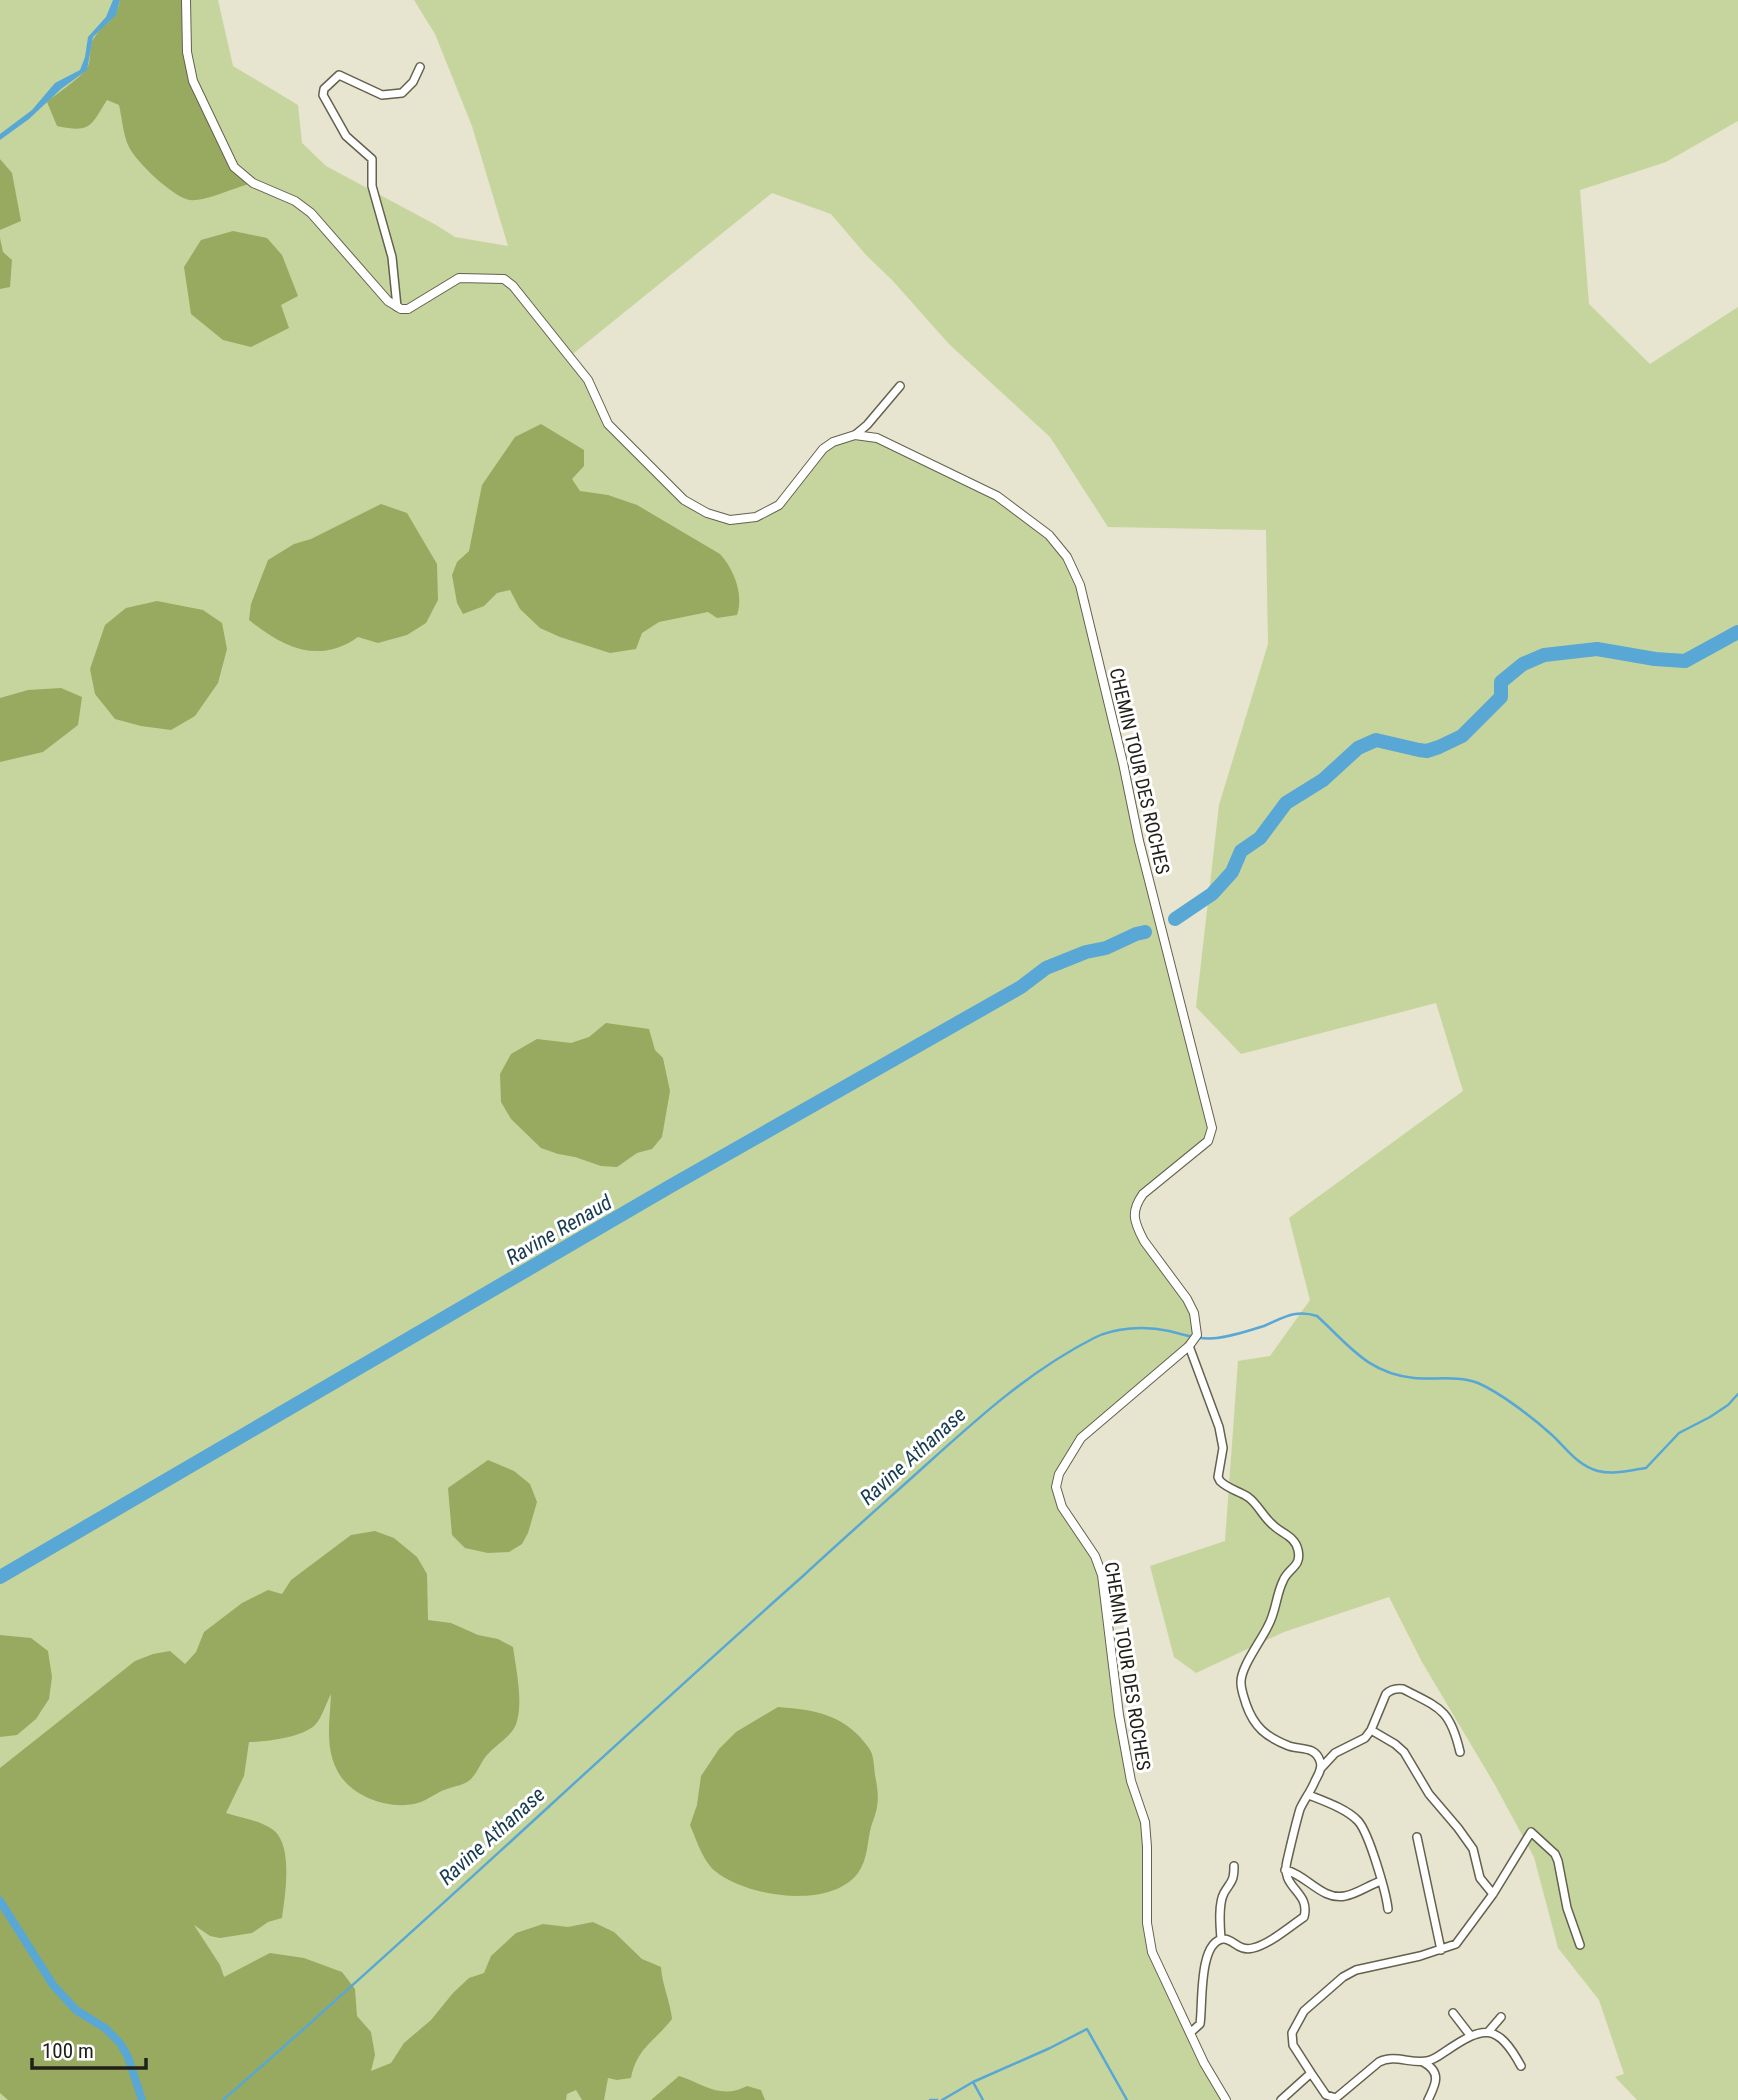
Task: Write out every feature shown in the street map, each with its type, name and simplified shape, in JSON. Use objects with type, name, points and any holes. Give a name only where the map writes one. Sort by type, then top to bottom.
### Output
[{"type":"street","points":[[186,0],[187,52],[192,81],[234,167],[253,183],[295,201],[311,213],[388,301],[397,307],[408,309],[459,278],[504,279],[513,286],[588,380],[608,424],[684,500],[707,513],[730,520],[756,517],[779,505],[822,449],[833,442],[855,435],[900,386]]},
{"type":"street","points":[[397,307],[392,257],[372,186],[372,159],[346,135],[323,95],[324,89],[339,75],[382,95],[402,93],[413,82],[420,67]]},
{"type":"street","name":"CHEMIN TOUR DES ROCHES","points":[[855,435],[877,439],[997,496],[1049,535],[1067,557],[1080,585],[1139,841],[1212,1128],[1208,1141],[1143,1194],[1134,1211],[1138,1230],[1144,1241],[1194,1313],[1197,1335],[1189,1346],[1081,1438],[1065,1462],[1056,1486],[1062,1507],[1095,1556],[1102,1575],[1128,1768],[1144,1822],[1149,1938],[1157,1966],[1204,2063],[1226,2100]]},
{"type":"street","points":[[1189,1346],[1219,1427],[1223,1448],[1218,1477],[1220,1482],[1248,1498],[1274,1527],[1296,1542],[1299,1551],[1299,1561],[1281,1583],[1278,1603],[1269,1624],[1242,1672],[1241,1686],[1251,1718],[1261,1731],[1288,1745],[1314,1752],[1322,1767]]},
{"type":"street","points":[[1191,2032],[1200,2024],[1201,1983],[1213,1944],[1227,1939],[1240,1948],[1249,1949],[1259,1946],[1304,1917],[1306,1905],[1288,1882],[1285,1870],[1301,1806],[1322,1767],[1335,1754],[1365,1738],[1386,1694],[1390,1690],[1403,1689],[1440,1708],[1450,1718],[1460,1752]]},
{"type":"street","points":[[1371,1730],[1404,1752],[1429,1794],[1472,1849],[1480,1878],[1493,1894]]},
{"type":"street","points":[[1309,1795],[1357,1819],[1364,1829],[1387,1894],[1388,1909]]},
{"type":"street","points":[[1501,2017],[1489,2031],[1470,2035],[1433,2060],[1422,2062],[1388,2058],[1379,2062],[1336,2098],[1326,2095],[1293,2045],[1292,2033],[1304,2011],[1343,1978],[1356,1970],[1456,1944],[1493,1894],[1531,1832],[1555,1854],[1569,1915],[1580,1945]]},
{"type":"street","points":[[1417,1837],[1441,1950]]},
{"type":"street","points":[[1221,1939],[1222,1901],[1224,1892],[1231,1885],[1234,1867]]},
{"type":"street","points":[[1285,1870],[1296,1872],[1335,1897],[1349,1895],[1381,1881]]},
{"type":"street","points":[[1453,2013],[1470,2035]]},
{"type":"street","points":[[1489,2031],[1501,2040],[1521,2066]]},
{"type":"street","points":[[1422,2062],[1430,2066],[1437,2078],[1436,2086],[1428,2100]]},
{"type":"street","points":[[1281,2100],[1311,2073]]},
{"type":"green space","points":[[0,0],[218,0],[233,66],[298,105],[302,143],[326,166],[455,237],[508,246],[472,126],[435,34],[414,0],[1738,0],[1738,121],[1666,162],[1580,190],[1589,304],[1650,364],[1738,307],[1738,2100],[1637,2100],[1615,2077],[1624,2074],[1599,2000],[1558,1948],[1534,1857],[1422,1662],[1389,1597],[1284,1632],[1196,1673],[1174,1657],[1150,1566],[1225,1541],[1238,1361],[1270,1356],[1310,1300],[1289,1218],[1463,1091],[1436,1003],[1241,1054],[1196,1007],[1219,805],[1268,644],[1266,530],[1108,527],[1050,437],[949,344],[831,214],[772,193],[569,357],[588,380],[608,424],[684,500],[730,520],[756,517],[779,504],[823,449],[855,435],[877,438],[976,485],[1030,520],[1067,557],[1080,585],[1211,1135],[1135,1204],[1138,1230],[1187,1299],[1197,1335],[1081,1438],[1064,1462],[1057,1495],[1102,1575],[1119,1715],[1145,1822],[1149,1938],[1226,2100],[0,2100]]},
{"type":"green space","points":[[120,0],[186,0],[189,68],[234,167],[253,183],[204,199],[183,198],[156,178],[133,154],[125,137],[119,105],[107,100],[88,126],[77,129],[57,126],[47,102],[88,66],[94,39],[114,17]]},
{"type":"green space","points":[[0,159],[12,173],[21,221],[0,230]]},
{"type":"green space","points":[[233,231],[267,238],[282,255],[298,296],[281,305],[289,328],[251,347],[223,340],[191,314],[184,267],[201,240]]},
{"type":"green space","points":[[0,238],[3,252],[12,260],[10,287],[0,289]]},
{"type":"green space","points":[[541,424],[584,450],[584,466],[572,479],[580,491],[608,495],[637,505],[720,554],[730,567],[736,583],[739,599],[737,615],[717,618],[708,612],[659,622],[642,633],[636,649],[610,653],[540,628],[520,609],[510,590],[497,593],[484,606],[463,614],[457,603],[452,575],[457,562],[469,551],[482,485],[515,437]]},
{"type":"green space","points":[[381,504],[407,513],[437,564],[438,600],[426,623],[407,635],[378,643],[358,637],[329,650],[315,651],[288,645],[249,620],[251,604],[268,560],[294,544],[311,539]]},
{"type":"green space","points":[[157,601],[203,610],[222,623],[227,649],[218,683],[195,716],[171,730],[115,719],[95,694],[90,669],[105,625],[126,608]]},
{"type":"green space","points":[[61,688],[82,697],[78,725],[43,752],[0,762],[0,698],[28,690]]},
{"type":"green space","points":[[606,1023],[649,1029],[655,1050],[663,1058],[670,1091],[662,1137],[652,1149],[637,1153],[617,1167],[601,1166],[541,1148],[511,1119],[501,1102],[500,1074],[511,1054],[537,1039],[571,1043],[589,1037]]},
{"type":"green space","points":[[488,1460],[514,1471],[530,1484],[537,1502],[522,1544],[509,1552],[488,1553],[465,1548],[452,1535],[448,1488]]},
{"type":"green space","points":[[375,1531],[394,1538],[417,1557],[427,1574],[428,1620],[451,1623],[513,1647],[519,1694],[517,1721],[513,1730],[486,1756],[469,1781],[443,1790],[422,1802],[407,1805],[382,1803],[371,1799],[342,1778],[330,1750],[331,1694],[320,1718],[309,1729],[284,1738],[249,1742],[244,1776],[226,1813],[261,1823],[279,1836],[286,1858],[285,1896],[282,1918],[268,1922],[252,1933],[220,1938],[210,1936],[194,1925],[220,1965],[224,1977],[270,1953],[304,1958],[342,1972],[355,1989],[357,2016],[371,2032],[375,2055],[371,2071],[391,2063],[404,2043],[431,2020],[453,1993],[469,1978],[484,1973],[491,1956],[516,1933],[543,1924],[568,1927],[593,1922],[614,1932],[642,1959],[661,1967],[672,2019],[637,2059],[631,2078],[608,2078],[604,2100],[582,2100],[576,2090],[567,2094],[566,2100],[8,2100],[0,2093],[0,1768],[135,1661],[170,1651],[185,1664],[196,1652],[204,1632],[242,1603],[268,1590],[282,1594],[291,1580],[351,1535]]},
{"type":"green space","points":[[0,1635],[31,1638],[48,1651],[52,1677],[49,1699],[36,1719],[17,1735],[0,1737]]},
{"type":"green space","points":[[778,1707],[811,1711],[842,1722],[860,1737],[872,1754],[878,1803],[864,1862],[858,1873],[845,1885],[828,1892],[788,1896],[767,1893],[729,1880],[707,1862],[690,1825],[697,1805],[701,1776],[719,1749],[736,1732]]},
{"type":"green space","points":[[679,2076],[721,2091],[738,2090],[747,2086],[761,2090],[765,2100],[651,2100]]},
{"type":"water","points":[[113,0],[120,0],[116,15],[93,37],[87,70],[0,140],[0,134],[32,110],[55,83],[80,70],[88,37],[106,17]]},
{"type":"waterway","name":"Ravine Renaud","points":[[1175,919],[1212,894],[1232,872],[1241,851],[1260,838],[1286,803],[1323,780],[1358,748],[1376,740],[1427,751],[1462,736],[1501,697],[1501,682],[1523,664],[1544,655],[1597,649],[1685,661],[1738,632]]},
{"type":"waterway","name":"Ravine Renaud","points":[[0,1577],[669,1187],[1021,987],[1046,968],[1145,932]]},
{"type":"waterway","name":"Ravine Athanase","points":[[223,2100],[966,1429],[1027,1380],[1102,1334],[1141,1328],[1160,1329],[1198,1338],[1217,1338],[1252,1330],[1296,1314],[1317,1316],[1360,1356],[1384,1370],[1414,1378],[1462,1379],[1487,1387],[1536,1421],[1578,1461],[1591,1469],[1604,1472],[1646,1468],[1679,1433],[1710,1417],[1728,1405],[1738,1394]]},
{"type":"waterway","points":[[0,1901],[53,1985],[76,2010],[105,2028],[120,2043],[128,2057],[142,2100]]},
{"type":"waterway","points":[[942,2100],[973,2082],[1087,2029],[1127,2100]]},
{"type":"waterway","points":[[973,2082],[983,2100]]},
{"type":"waterway","points":[[930,2100],[937,2100]]}]
